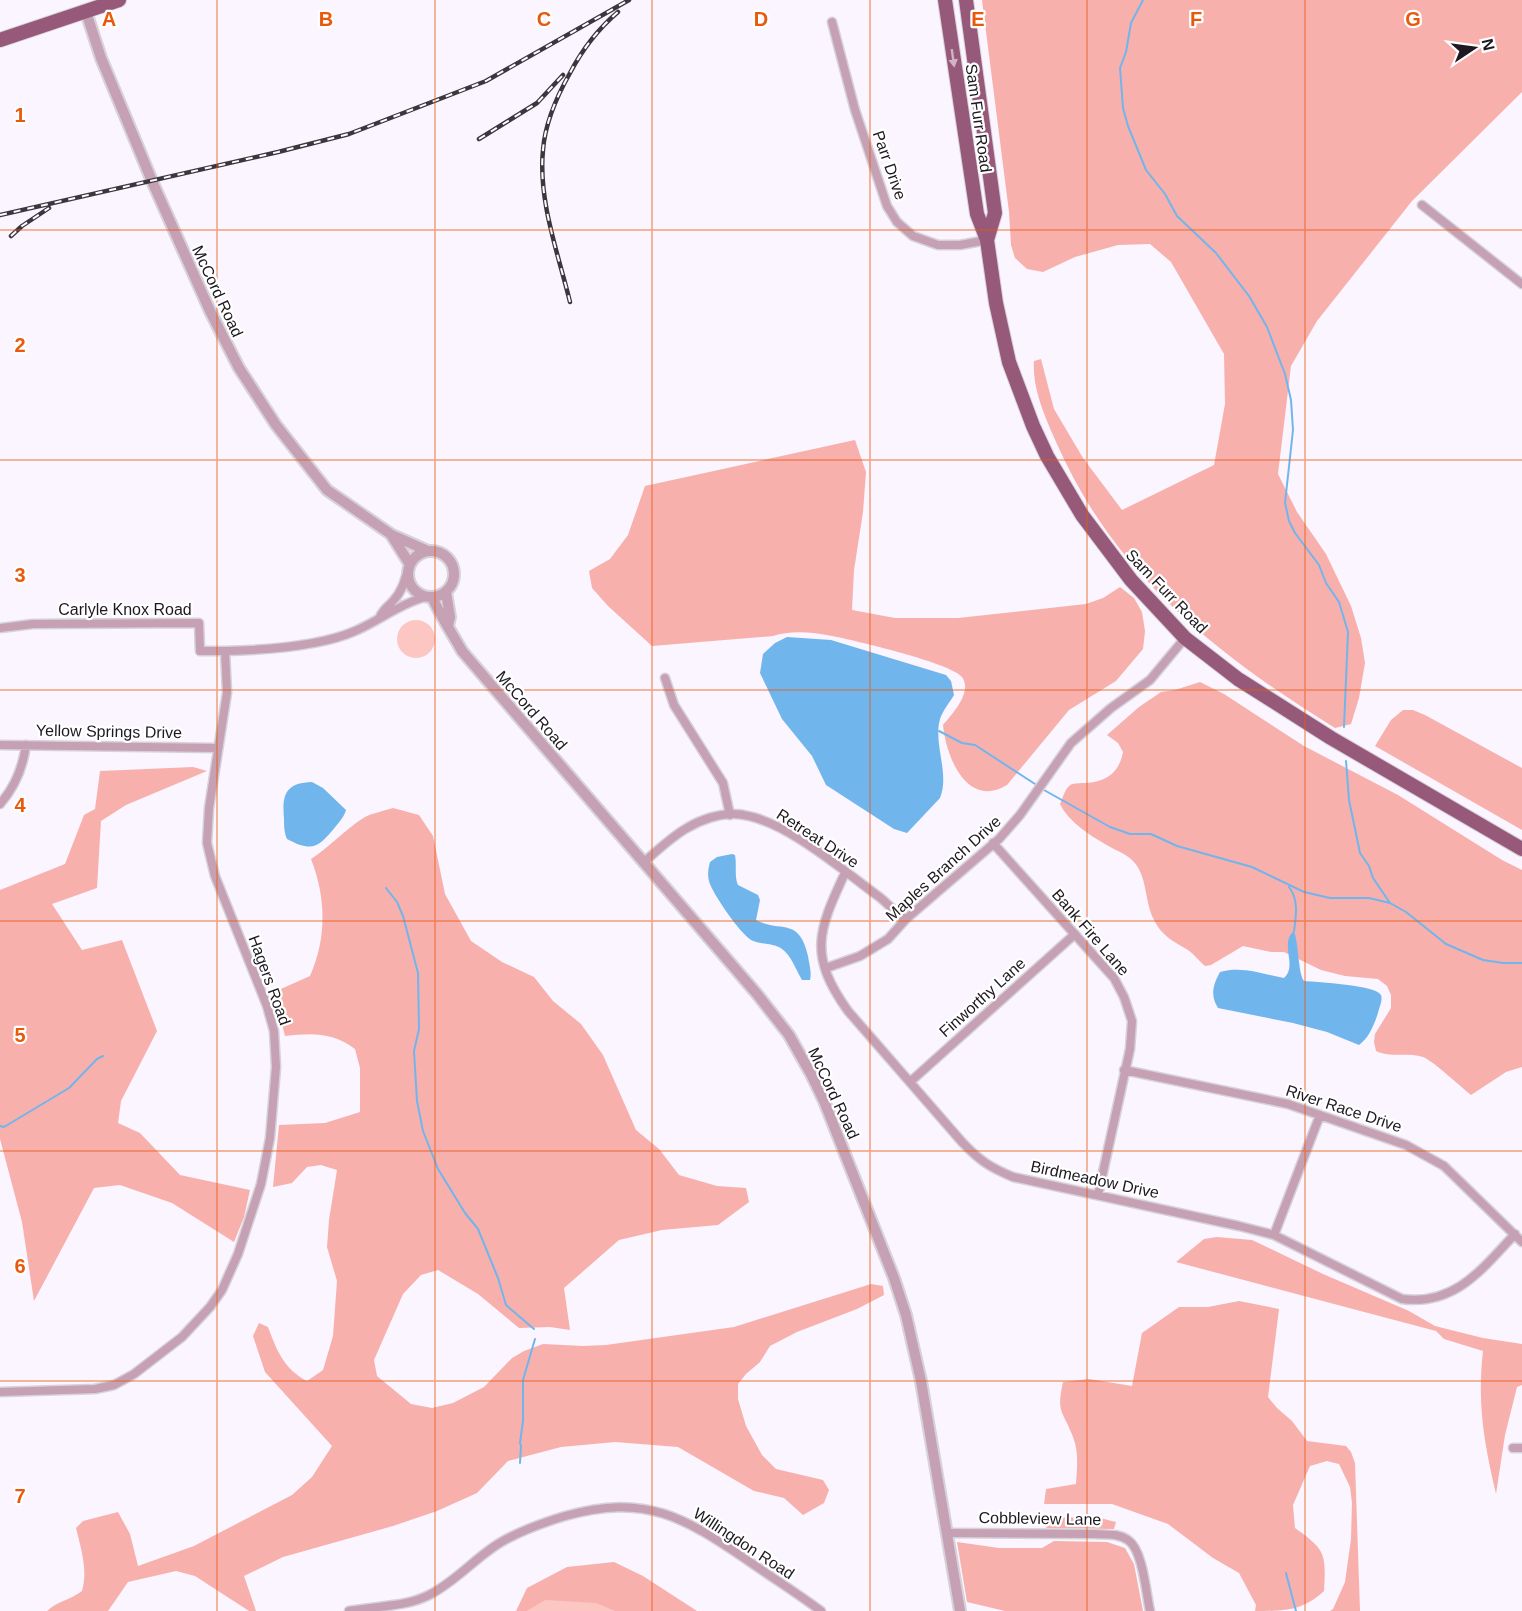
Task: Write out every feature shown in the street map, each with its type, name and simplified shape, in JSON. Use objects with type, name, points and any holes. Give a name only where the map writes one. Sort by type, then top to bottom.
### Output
[{"type":"main road","points":[[0,40],[119,0]]},
{"type":"main road","name":"Sam Furr Road","points":[[945,0],[977,214],[987,240],[996,303],[1009,362],[1021,397],[1047,456],[1082,515],[1137,587],[1185,638],[1238,679],[1281,707],[1522,849]]},
{"type":"main road","name":"Sam Furr Road","points":[[966,0],[995,213],[987,240]]},
{"type":"street","name":"McCord Road","points":[[86,12],[101,58],[156,190],[210,312],[239,368],[276,425],[327,490],[392,535],[428,551],[441,553],[451,562],[454,579],[446,592],[450,617],[448,626]]},
{"type":"street","name":"Parr Drive","points":[[832,22],[855,110],[890,213],[908,232],[929,243],[948,246],[987,240]]},
{"type":"street","points":[[1422,206],[1522,284]]},
{"type":"street","name":"McCord Road","points":[[392,535],[408,568],[410,585],[417,592],[429,597],[462,651],[780,1023],[803,1058],[824,1101],[894,1278],[906,1315],[921,1381],[960,1611]]},
{"type":"street","points":[[380,617],[383,610],[402,590],[408,568],[416,556],[428,551]]},
{"type":"street","points":[[225,651],[255,650],[313,642],[348,634],[388,615],[406,602],[446,592]]},
{"type":"street","name":"Carlyle Knox Road","points":[[0,627],[33,624],[199,623],[200,651],[225,651]]},
{"type":"street","name":"Maples Branch Drive","points":[[826,968],[873,949],[888,939],[906,919],[993,843],[1016,821],[1071,743],[1111,708],[1150,680],[1185,638]]},
{"type":"street","name":"Hagers Road","points":[[0,1392],[95,1389],[114,1385],[134,1374],[182,1337],[210,1307],[222,1290],[261,1184],[269,1145],[276,1047],[267,1006],[219,886],[208,851],[208,808],[227,693],[225,651]]},
{"type":"street","points":[[665,678],[674,705],[723,783],[730,815]]},
{"type":"street","points":[[0,804],[17,779],[26,744]]},
{"type":"street","name":"Yellow Springs Drive","points":[[0,745],[218,748]]},
{"type":"street","name":"Retreat Drive","points":[[644,862],[686,828],[712,817],[730,815],[755,818],[777,826],[881,898],[898,915],[906,919]]},
{"type":"street","name":"Bank Fire Lane","points":[[993,843],[1114,978],[1124,997],[1132,1021],[1130,1049],[1098,1195]]},
{"type":"street","name":"Birdmeadow Drive","points":[[845,873],[827,912],[820,936],[822,956],[834,991],[848,1011],[980,1161],[1012,1177],[1274,1235],[1402,1299],[1415,1301],[1436,1298],[1474,1279],[1515,1234]]},
{"type":"street","name":"Finworthy Lane","points":[[910,1083],[1075,934]]},
{"type":"street","name":"River Race Drive","points":[[1124,1070],[1288,1104],[1406,1145],[1444,1166],[1522,1242]]},
{"type":"street","points":[[1274,1235],[1320,1114]]},
{"type":"street","name":"Willingdon Road","points":[[349,1611],[408,1602],[427,1596],[448,1584],[497,1545],[520,1532],[551,1520],[589,1510],[622,1506],[668,1514],[696,1526],[821,1611]]},
{"type":"street","name":"Cobbleview Lane","points":[[948,1533],[1095,1534],[1122,1537],[1132,1543],[1139,1558],[1150,1611]]},
{"type":"shaded area","points":[[982,0],[1522,0],[1522,92],[1412,201],[1317,321],[1291,366],[1278,474],[1297,512],[1326,554],[1351,606],[1361,638],[1365,663],[1359,698],[1351,724],[1335,728],[1250,671],[1210,640],[1139,572],[1108,533],[1080,491],[1044,414],[1037,393],[1034,361],[1041,359],[1054,409],[1083,458],[1122,510],[1214,465],[1225,404],[1224,354],[1171,262],[1150,244],[1118,245],[1075,257],[1043,272],[1027,269],[1015,258],[1011,245],[1009,212]]},
{"type":"shaded area","points":[[855,440],[866,472],[863,512],[854,570],[852,610],[895,618],[958,618],[1086,604],[1103,598],[1120,587],[1134,598],[1142,612],[1145,631],[1143,649],[1116,681],[1069,710],[1007,785],[993,791],[981,790],[970,785],[961,776],[949,751],[943,725],[960,702],[965,689],[962,677],[954,671],[879,647],[809,633],[794,632],[773,636],[652,646],[608,606],[592,588],[589,571],[610,559],[628,535],[645,486]]},
{"type":"shaded area","points":[[416,620],[429,626],[435,639],[429,652],[416,658],[403,652],[397,639],[403,626]]},
{"type":"shaded area","points":[[1200,682],[1224,694],[1304,746],[1398,795],[1522,870],[1522,1067],[1506,1072],[1471,1095],[1440,1068],[1423,1057],[1376,1051],[1375,1034],[1391,1008],[1391,995],[1387,986],[1378,979],[1345,976],[1321,970],[1284,952],[1271,952],[1243,946],[1211,965],[1205,966],[1160,930],[1151,913],[1141,873],[1137,866],[1128,856],[1083,829],[1069,817],[1060,804],[1070,785],[1100,780],[1115,771],[1123,752],[1118,743],[1107,735],[1139,707],[1161,692]]},
{"type":"shaded area","points":[[1403,710],[1413,710],[1425,715],[1522,768],[1522,830],[1375,746],[1391,720]]},
{"type":"shaded area","points":[[193,767],[207,771],[126,805],[101,821],[97,888],[52,904],[82,950],[122,940],[157,1031],[121,1101],[118,1123],[140,1133],[180,1175],[250,1190],[244,1217],[234,1242],[172,1203],[120,1185],[94,1188],[34,1301],[22,1222],[0,1139],[0,890],[65,864],[84,815],[95,809],[100,771]]},
{"type":"shaded area","points":[[393,808],[419,815],[433,836],[445,894],[471,941],[502,962],[534,977],[553,1001],[581,1024],[603,1055],[636,1130],[659,1149],[679,1175],[717,1186],[746,1188],[749,1202],[718,1225],[662,1230],[619,1240],[564,1288],[570,1330],[550,1327],[519,1328],[478,1294],[438,1270],[421,1275],[403,1294],[374,1360],[377,1376],[411,1404],[432,1408],[453,1403],[484,1387],[512,1358],[543,1344],[606,1345],[734,1327],[871,1284],[883,1286],[884,1295],[770,1346],[760,1362],[738,1384],[738,1399],[746,1426],[762,1455],[776,1469],[823,1480],[829,1490],[824,1503],[803,1515],[784,1498],[754,1491],[678,1447],[615,1442],[561,1447],[508,1461],[477,1493],[437,1511],[283,1557],[244,1576],[256,1611],[249,1611],[195,1576],[176,1571],[128,1582],[108,1611],[47,1611],[82,1591],[84,1567],[76,1528],[83,1521],[118,1512],[130,1534],[138,1566],[194,1546],[292,1495],[312,1477],[332,1446],[265,1372],[253,1336],[259,1323],[268,1327],[287,1365],[307,1381],[323,1370],[333,1336],[337,1281],[327,1247],[337,1170],[321,1165],[307,1167],[292,1183],[273,1187],[279,1125],[325,1123],[360,1112],[360,1068],[355,1049],[338,1039],[313,1034],[285,1036],[274,992],[310,976],[316,962],[322,932],[322,903],[311,859],[365,817]]},
{"type":"shaded area","points":[[1217,1237],[1252,1240],[1409,1311],[1435,1326],[1483,1338],[1522,1344],[1522,1385],[1517,1387],[1505,1435],[1496,1494],[1481,1406],[1483,1351],[1444,1339],[1436,1331],[1176,1262],[1204,1239]]},
{"type":"shaded area","points":[[1239,1301],[1279,1309],[1268,1397],[1292,1421],[1307,1441],[1346,1446],[1351,1452],[1355,1463],[1360,1611],[1330,1611],[1345,1582],[1351,1539],[1350,1487],[1339,1464],[1327,1461],[1310,1466],[1293,1505],[1295,1528],[1318,1548],[1322,1554],[1325,1569],[1324,1591],[1308,1603],[1292,1609],[1255,1611],[1256,1605],[1239,1573],[1213,1558],[1168,1524],[1112,1504],[1044,1504],[1046,1489],[1076,1484],[1076,1448],[1060,1406],[1063,1382],[1089,1379],[1132,1386],[1142,1333],[1179,1307],[1208,1307]]},
{"type":"shaded area","points":[[1096,1517],[1116,1522],[1114,1529],[1047,1528],[1043,1524],[1045,1518]]},
{"type":"shaded area","points":[[1054,1541],[1107,1542],[1125,1548],[1134,1564],[1143,1611],[1005,1611],[967,1602],[957,1542],[999,1548],[1042,1548]]},
{"type":"shaded area","points":[[614,1562],[643,1576],[697,1611],[615,1611],[596,1603],[546,1600],[527,1611],[516,1611],[527,1588],[567,1567]]},
{"type":"shaded area","points":[[602,1588],[628,1611],[527,1611],[546,1600]]},
{"type":"water","points":[[787,637],[831,640],[946,675],[951,681],[954,695],[941,716],[938,729],[943,788],[940,798],[907,833],[894,829],[826,785],[812,756],[782,719],[760,673],[763,654],[775,643]]},
{"type":"water","points":[[312,782],[323,788],[346,810],[342,819],[325,839],[309,847],[287,839],[284,829],[284,803],[287,792],[291,788]]},
{"type":"water","points":[[735,855],[738,885],[758,895],[760,900],[756,920],[794,930],[800,935],[808,956],[810,980],[802,980],[791,959],[782,949],[775,945],[755,942],[746,936],[717,897],[708,879],[710,862],[717,857]]},
{"type":"water","points":[[1294,931],[1304,981],[1358,986],[1381,995],[1381,1004],[1373,1027],[1366,1039],[1359,1045],[1327,1032],[1293,1023],[1218,1008],[1213,990],[1220,972],[1244,970],[1284,978],[1289,967],[1288,942]]},
{"type":"waterway","points":[[1143,0],[1131,23],[1126,52],[1120,68],[1123,108],[1146,170],[1165,194],[1177,216],[1216,253],[1249,296],[1267,327],[1285,374],[1291,400],[1293,430],[1285,503],[1289,521],[1295,533],[1319,565],[1326,583],[1339,602],[1348,632],[1344,727]]},
{"type":"waterway","points":[[939,731],[962,743],[975,745],[1035,784]]},
{"type":"waterway","points":[[1346,761],[1349,800],[1360,853],[1390,903]]},
{"type":"waterway","points":[[1044,790],[1110,827],[1130,834],[1151,834],[1177,846],[1252,867],[1304,892],[1330,898],[1369,898],[1390,903],[1406,912],[1446,944],[1483,960],[1522,963]]},
{"type":"waterway","points":[[1289,887],[1296,903],[1294,931]]},
{"type":"waterway","points":[[386,888],[397,902],[403,916],[418,973],[419,1029],[414,1051],[417,1101],[423,1131],[438,1169],[465,1213],[478,1229],[498,1278],[506,1305],[534,1329]]},
{"type":"waterway","points":[[0,1126],[4,1127],[69,1088],[97,1059],[103,1056]]},
{"type":"waterway","points":[[520,1463],[523,1380],[535,1339]]},
{"type":"waterway","points":[[1286,1573],[1296,1611]]},
{"type":"railway","points":[[0,215],[349,134],[486,81],[629,0]]},
{"type":"railway","points":[[570,302],[546,207],[542,169],[544,140],[556,100],[575,64],[597,33],[618,12]]},
{"type":"railway","points":[[479,139],[537,103],[563,75]]},
{"type":"railway","points":[[11,236],[49,208]]}]
